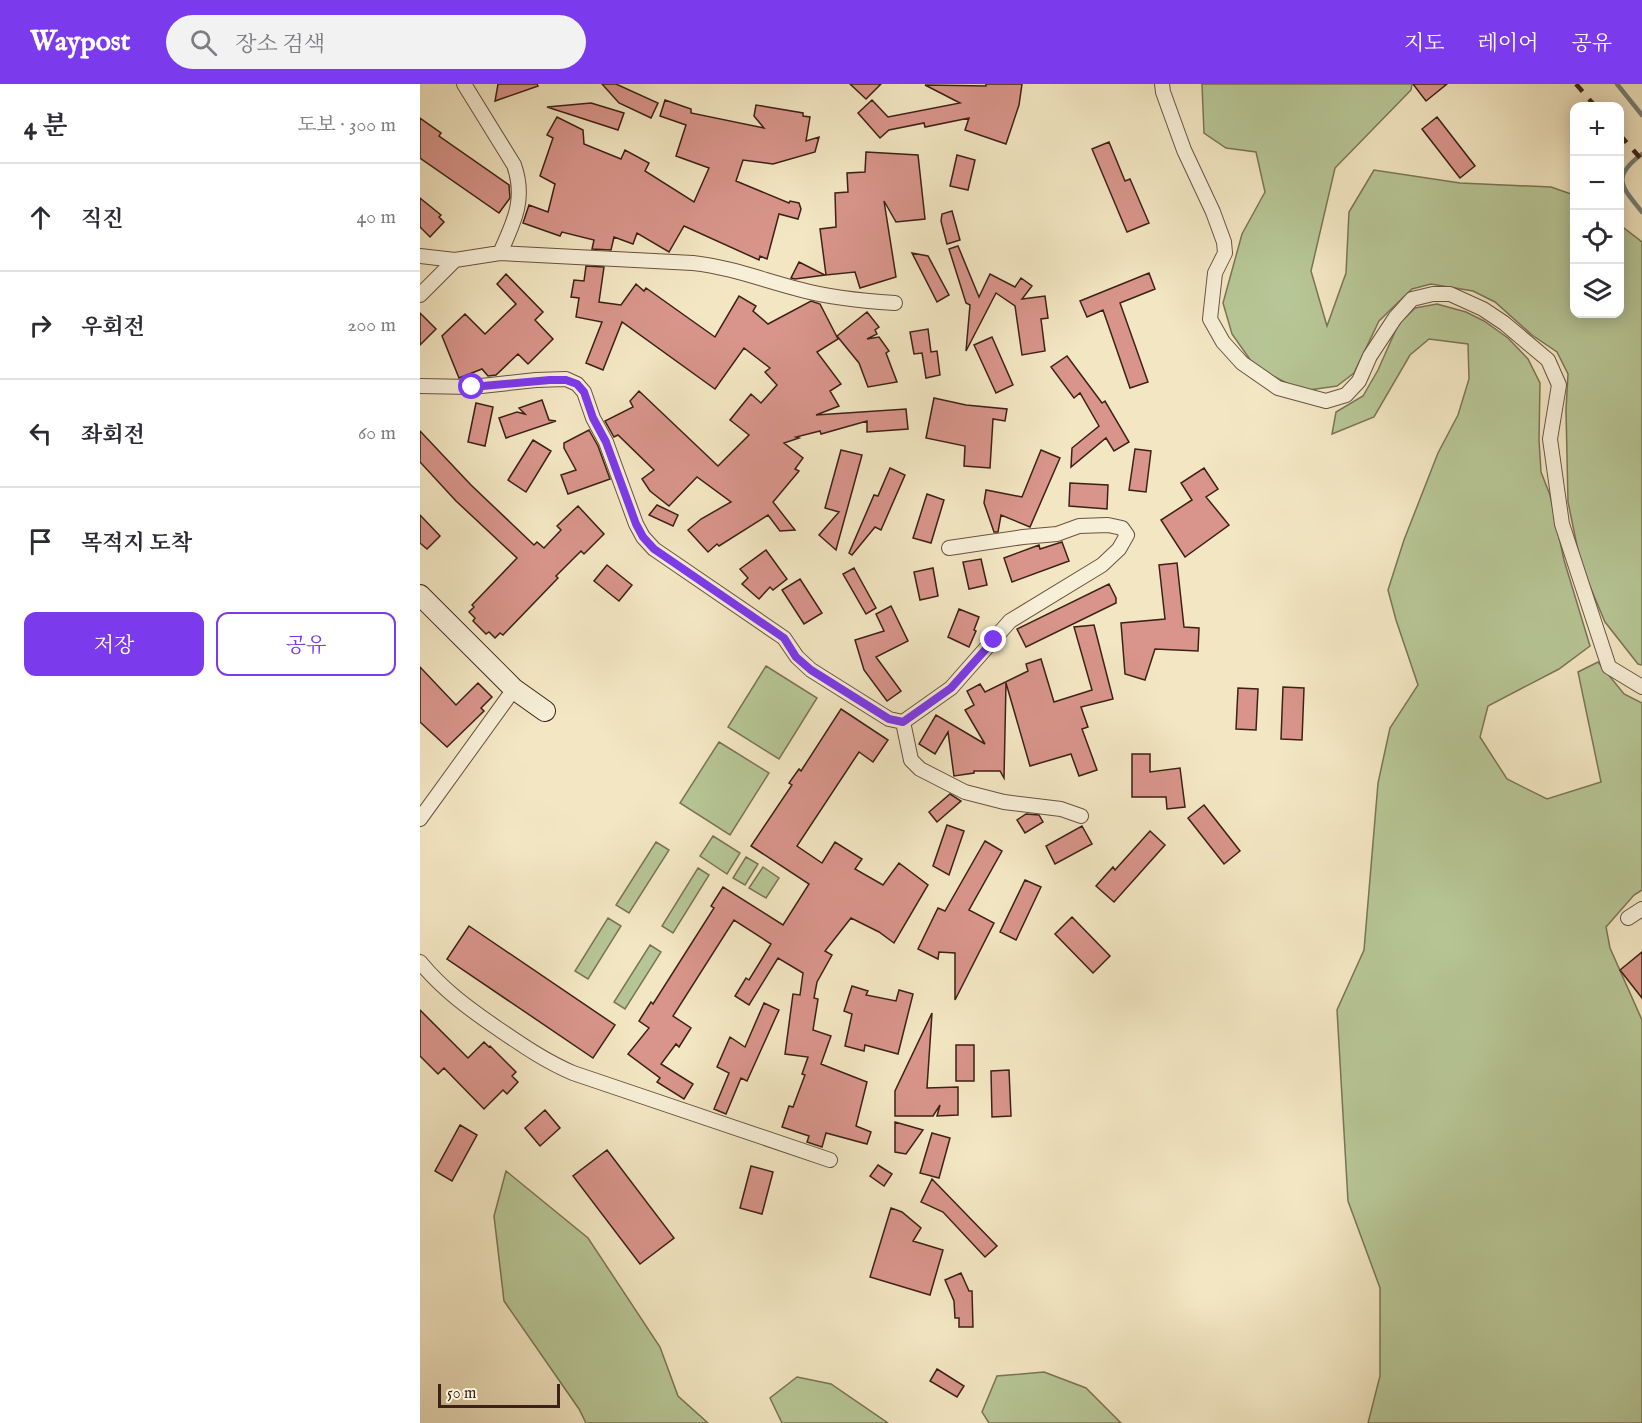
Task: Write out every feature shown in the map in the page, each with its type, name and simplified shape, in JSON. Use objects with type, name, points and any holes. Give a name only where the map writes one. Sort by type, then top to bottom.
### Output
[{"type":"main road","points":[[420,596],[514,689],[545,711]]},
{"type":"street","points":[[464,84],[514,165],[519,179],[520,199],[514,221],[500,253]]},
{"type":"street","points":[[1162,84],[1184,150],[1213,212],[1224,242],[1225,253],[1215,273],[1210,319],[1223,342],[1242,363],[1278,388],[1326,401],[1346,395],[1359,381],[1370,357],[1395,318],[1412,299],[1433,294],[1450,294],[1483,309],[1504,323],[1548,360],[1559,386],[1550,439],[1562,524],[1609,667],[1642,687]]},
{"type":"street","points":[[420,256],[456,260],[500,253],[718,266],[799,290],[846,300],[895,303]]},
{"type":"street","points":[[420,295],[456,260]]},
{"type":"street","points":[[420,386],[472,387],[536,380],[566,380],[577,384],[584,392],[593,418],[606,442],[636,524],[643,537],[654,549],[784,638],[796,657],[811,670],[889,719],[903,722],[951,688],[1010,621],[1102,565],[1119,549],[1127,535],[1122,528],[1108,525],[1079,526],[1057,534],[950,548]]},
{"type":"street","points":[[420,819],[514,689]]},
{"type":"street","points":[[903,722],[911,760],[920,770],[965,792],[1004,802],[1061,809],[1081,816]]},
{"type":"street","points":[[1628,918],[1642,909]]},
{"type":"street","points":[[420,962],[436,982],[454,997],[549,1063],[830,1160]]},
{"type":"green space","points":[[1202,84],[1412,84],[1411,90],[1335,168],[1311,271],[1327,326],[1346,273],[1349,212],[1374,170],[1460,183],[1551,187],[1570,194],[1570,318],[1624,318],[1624,228],[1642,242],[1642,665],[1638,664],[1605,622],[1581,565],[1568,502],[1566,410],[1568,374],[1557,352],[1532,335],[1495,302],[1473,291],[1431,284],[1412,289],[1379,321],[1354,373],[1337,386],[1302,391],[1271,375],[1251,361],[1232,334],[1223,303],[1242,234],[1265,192],[1256,152],[1226,148],[1204,133]]},
{"type":"green space","points":[[1437,304],[1466,312],[1484,321],[1508,338],[1528,359],[1540,383],[1541,472],[1550,495],[1564,560],[1590,646],[1559,669],[1488,706],[1480,737],[1507,779],[1547,799],[1601,782],[1578,672],[1598,662],[1624,694],[1642,703],[1642,890],[1634,895],[1606,927],[1610,948],[1642,1020],[1642,1423],[1368,1423],[1380,1376],[1380,1288],[1348,1201],[1337,1010],[1364,950],[1378,783],[1390,728],[1418,685],[1388,590],[1404,540],[1438,453],[1458,415],[1469,379],[1468,344],[1429,339],[1410,355],[1374,417],[1332,434],[1336,412],[1363,396],[1378,370],[1398,325],[1415,308]]},
{"type":"green space","points":[[766,666],[817,698],[779,759],[728,727]]},
{"type":"green space","points":[[719,742],[769,773],[730,835],[680,803]]},
{"type":"green space","points":[[713,836],[740,853],[727,874],[700,856]]},
{"type":"green space","points":[[656,842],[669,850],[629,913],[616,905]]},
{"type":"green space","points":[[746,857],[758,864],[745,885],[733,878]]},
{"type":"green space","points":[[763,867],[779,878],[766,898],[749,888]]},
{"type":"green space","points":[[698,868],[709,875],[673,933],[662,926]]},
{"type":"green space","points":[[608,918],[621,926],[588,979],[575,971]]},
{"type":"green space","points":[[650,945],[661,952],[625,1009],[614,1002]]},
{"type":"green space","points":[[506,1171],[588,1238],[660,1347],[678,1396],[708,1423],[586,1423],[579,1409],[504,1301],[494,1216]]},
{"type":"green space","points":[[1044,1372],[1086,1388],[1121,1423],[989,1423],[982,1412],[997,1376]]},
{"type":"green space","points":[[797,1377],[831,1384],[888,1423],[782,1423],[770,1398]]},
{"type":"building","points":[[498,84],[537,84],[538,86],[495,101]]},
{"type":"building","points":[[602,84],[616,84],[658,103],[651,118],[619,103]]},
{"type":"building","points":[[850,84],[881,84],[866,99]]},
{"type":"building","points":[[986,84],[1022,84],[1019,105],[1006,144],[965,130],[969,118],[925,127],[924,123],[889,130],[880,138],[858,113],[872,100],[888,117],[960,103],[925,85],[986,86]]},
{"type":"building","points":[[1413,84],[1447,84],[1426,101]]},
{"type":"building","points":[[665,100],[691,109],[691,113],[764,128],[754,116],[756,105],[803,113],[803,116],[810,117],[806,141],[819,137],[815,152],[773,164],[743,160],[736,181],[789,203],[790,201],[799,203],[801,209],[798,219],[779,214],[767,259],[760,256],[759,260],[684,226],[669,252],[637,233],[633,244],[614,237],[611,250],[592,249],[594,240],[562,232],[560,236],[523,223],[529,205],[548,212],[555,184],[540,176],[553,138],[547,135],[557,117],[583,130],[584,144],[621,159],[625,150],[649,163],[645,171],[694,202],[709,168],[676,156],[686,125],[660,116]]},
{"type":"building","points":[[591,103],[624,113],[618,130],[547,107]]},
{"type":"building","points":[[1437,117],[1475,166],[1460,178],[1422,129]]},
{"type":"building","points":[[420,118],[441,133],[439,136],[509,185],[510,198],[499,213],[420,158]]},
{"type":"building","points":[[1109,142],[1125,181],[1130,179],[1149,223],[1127,232],[1092,149]]},
{"type":"building","points":[[866,152],[918,155],[925,219],[896,222],[884,201],[896,277],[860,288],[855,272],[826,275],[820,229],[836,227],[835,193],[848,192],[847,173],[865,172]]},
{"type":"building","points":[[957,155],[975,160],[968,190],[950,186]]},
{"type":"building","points":[[420,198],[441,215],[439,217],[444,222],[430,237],[420,227]]},
{"type":"building","points":[[952,211],[960,240],[947,244],[941,221],[942,214]]},
{"type":"building","points":[[958,246],[979,297],[990,274],[1015,287],[1021,278],[1032,286],[1022,299],[1045,296],[1048,318],[1041,319],[1045,351],[1022,355],[1015,306],[996,293],[966,351],[970,305],[966,303],[949,249]]},
{"type":"building","points":[[912,253],[928,256],[949,295],[937,302]]},
{"type":"building","points":[[799,262],[825,275],[791,278]]},
{"type":"building","points":[[586,266],[604,267],[599,302],[621,305],[636,284],[644,291],[646,288],[715,337],[739,296],[756,306],[753,311],[768,324],[811,301],[820,304],[838,339],[817,352],[841,384],[830,391],[839,406],[816,415],[906,409],[908,429],[867,432],[867,421],[821,434],[820,431],[796,437],[799,438],[784,443],[803,458],[795,469],[799,471],[773,502],[795,530],[780,531],[768,515],[719,546],[717,544],[708,552],[688,530],[701,519],[731,502],[697,477],[669,506],[650,491],[642,479],[654,470],[618,435],[614,437],[605,421],[633,407],[630,401],[639,391],[718,466],[749,435],[730,420],[751,394],[761,403],[777,385],[765,372],[770,368],[744,348],[715,389],[622,322],[603,370],[586,363],[602,322],[576,317],[579,298],[571,297],[574,280],[584,281]]},
{"type":"building","points":[[1149,273],[1155,289],[1120,303],[1148,382],[1130,388],[1103,310],[1087,317],[1080,301]]},
{"type":"building","points":[[506,274],[543,312],[535,320],[553,339],[528,364],[518,354],[496,375],[488,376],[482,369],[459,378],[442,336],[465,314],[485,334],[516,304],[497,284]]},
{"type":"building","points":[[867,312],[879,327],[875,330],[877,334],[867,339],[879,337],[889,351],[886,353],[897,382],[868,387],[859,363],[837,336]]},
{"type":"building","points":[[420,313],[436,329],[420,345]]},
{"type":"building","points":[[928,329],[931,352],[937,351],[940,375],[926,378],[922,353],[914,354],[910,332]]},
{"type":"building","points":[[992,337],[1013,385],[996,393],[974,345]]},
{"type":"building","points":[[1067,356],[1102,403],[1105,401],[1129,442],[1114,451],[1106,438],[1071,467],[1072,448],[1099,426],[1080,393],[1074,398],[1051,367]]},
{"type":"building","points":[[934,398],[966,405],[1007,409],[1005,421],[993,419],[990,468],[964,466],[965,446],[926,438]]},
{"type":"building","points":[[542,400],[549,420],[556,421],[506,438],[499,418],[517,412],[525,414],[519,408]]},
{"type":"building","points":[[476,403],[493,407],[485,446],[468,442]]},
{"type":"building","points":[[589,430],[598,446],[610,479],[568,494],[561,475],[576,470],[564,448],[564,443]]},
{"type":"building","points":[[420,431],[471,485],[534,545],[537,542],[544,548],[561,530],[557,526],[578,506],[604,534],[584,554],[581,551],[556,576],[558,578],[503,635],[500,633],[495,638],[489,632],[486,634],[473,621],[475,618],[469,612],[474,607],[472,605],[517,558],[456,501],[420,462]]},
{"type":"building","points":[[533,440],[551,451],[526,492],[508,480]]},
{"type":"building","points":[[1135,449],[1151,451],[1146,492],[1129,490]]},
{"type":"building","points":[[841,450],[862,455],[836,550],[819,535],[839,512],[825,508]]},
{"type":"building","points":[[1041,450],[1060,458],[1030,527],[1001,515],[998,532],[994,532],[984,503],[986,490],[1022,497]]},
{"type":"building","points":[[890,468],[905,475],[881,530],[875,527],[852,555],[849,553],[874,495],[878,496]]},
{"type":"building","points":[[1204,468],[1218,489],[1206,497],[1229,525],[1185,557],[1161,520],[1192,500],[1181,483]]},
{"type":"building","points":[[1070,483],[1108,485],[1107,509],[1069,506]]},
{"type":"building","points":[[927,494],[944,500],[931,543],[913,538]]},
{"type":"building","points":[[657,505],[678,515],[673,526],[649,515]]},
{"type":"building","points":[[420,515],[440,536],[427,549],[420,543]]},
{"type":"building","points":[[1062,542],[1069,561],[1012,582],[1004,558],[1039,545],[1040,549]]},
{"type":"building","points":[[766,550],[787,579],[773,590],[770,587],[759,599],[742,584],[748,578],[740,569]]},
{"type":"building","points":[[981,559],[987,585],[969,589],[963,562]]},
{"type":"building","points":[[1177,563],[1184,627],[1199,628],[1198,651],[1155,649],[1145,680],[1125,674],[1121,623],[1165,619],[1159,565]]},
{"type":"building","points":[[607,565],[632,585],[619,601],[594,581]]},
{"type":"building","points":[[854,568],[876,608],[866,614],[843,574]]},
{"type":"building","points":[[933,568],[938,596],[920,600],[914,572]]},
{"type":"building","points":[[800,579],[822,613],[804,624],[782,590]]},
{"type":"building","points":[[1109,584],[1116,603],[1026,647],[1017,629]]},
{"type":"building","points":[[891,606],[908,641],[876,657],[901,691],[887,701],[864,670],[855,640],[884,631],[876,614]]},
{"type":"building","points":[[959,609],[979,617],[969,647],[948,637]]},
{"type":"building","points":[[1094,625],[1113,699],[1081,707],[1088,727],[1082,729],[1097,770],[1079,776],[1071,754],[1030,766],[1006,683],[1004,778],[1000,771],[974,771],[974,773],[954,776],[948,732],[935,754],[919,744],[936,715],[985,744],[965,710],[974,705],[967,691],[980,684],[985,692],[1028,671],[1026,664],[1041,659],[1054,702],[1092,690],[1074,627]]},
{"type":"building","points":[[420,667],[456,705],[478,683],[492,697],[481,708],[484,711],[447,747],[420,722]]},
{"type":"building","points":[[1283,687],[1304,688],[1302,740],[1281,739]]},
{"type":"building","points":[[1238,688],[1258,689],[1256,730],[1236,729]]},
{"type":"building","points":[[841,709],[888,740],[873,762],[859,752],[797,846],[822,863],[835,842],[862,859],[855,869],[883,885],[899,863],[928,885],[894,943],[879,932],[851,918],[825,951],[832,955],[817,982],[814,998],[818,999],[813,1030],[831,1036],[821,1064],[867,1082],[856,1126],[871,1132],[867,1144],[826,1133],[822,1147],[807,1142],[809,1136],[782,1127],[789,1106],[793,1107],[805,1075],[802,1074],[808,1057],[785,1054],[793,994],[800,995],[803,973],[778,958],[749,1005],[735,996],[746,978],[749,980],[771,944],[734,920],[673,1016],[691,1028],[679,1047],[676,1044],[661,1064],[693,1084],[684,1099],[657,1082],[660,1078],[628,1054],[649,1028],[639,1021],[651,1002],[653,1004],[714,908],[711,906],[723,887],[783,925],[809,884],[751,846],[792,785],[789,783],[799,769],[801,771]]},
{"type":"building","points":[[1132,754],[1150,754],[1150,772],[1180,768],[1185,807],[1167,809],[1166,797],[1132,797]]},
{"type":"building","points":[[950,794],[961,801],[937,822],[929,812]]},
{"type":"building","points":[[1204,805],[1240,851],[1224,864],[1188,818]]},
{"type":"building","points":[[1026,814],[1039,815],[1043,822],[1025,833],[1017,820]]},
{"type":"building","points":[[947,825],[964,831],[949,875],[933,866]]},
{"type":"building","points":[[1082,826],[1092,844],[1055,864],[1046,846]]},
{"type":"building","points":[[1150,831],[1165,845],[1114,902],[1096,886],[1113,867],[1115,870]]},
{"type":"building","points":[[985,841],[1002,851],[969,910],[994,923],[955,1000],[955,953],[939,952],[938,959],[918,949],[938,908],[945,911]]},
{"type":"building","points":[[1025,880],[1041,887],[1016,940],[1000,932]]},
{"type":"building","points":[[1072,917],[1110,956],[1093,973],[1055,934]]},
{"type":"building","points":[[469,926],[615,1025],[593,1058],[447,959]]},
{"type":"building","points":[[1642,952],[1642,998],[1620,970]]},
{"type":"building","points":[[852,986],[868,991],[866,995],[896,1001],[899,990],[913,994],[898,1054],[865,1045],[864,1051],[845,1046],[852,1014],[844,1011]]},
{"type":"building","points":[[764,1003],[779,1010],[747,1081],[741,1078],[726,1114],[714,1109],[729,1073],[717,1067],[730,1037],[745,1047]]},
{"type":"building","points":[[420,1010],[468,1058],[484,1042],[490,1046],[516,1072],[512,1076],[518,1082],[507,1094],[503,1090],[484,1109],[444,1068],[438,1074],[420,1056]]},
{"type":"building","points":[[932,1013],[927,1088],[958,1087],[958,1115],[937,1116],[940,1105],[933,1116],[895,1116],[895,1091]]},
{"type":"building","points":[[956,1045],[974,1045],[974,1081],[956,1081]]},
{"type":"building","points":[[1009,1070],[1011,1116],[992,1117],[991,1071]]},
{"type":"building","points":[[545,1110],[560,1128],[540,1146],[525,1128]]},
{"type":"building","points":[[895,1122],[923,1130],[906,1154],[895,1152]]},
{"type":"building","points":[[460,1125],[477,1135],[452,1181],[435,1171]]},
{"type":"building","points":[[932,1133],[950,1138],[939,1178],[920,1173]]},
{"type":"building","points":[[607,1150],[674,1238],[640,1264],[573,1176]]},
{"type":"building","points":[[878,1165],[892,1174],[884,1186],[870,1176]]},
{"type":"building","points":[[751,1166],[773,1172],[762,1214],[740,1208]]},
{"type":"building","points":[[932,1179],[997,1246],[985,1257],[943,1212],[921,1202]]},
{"type":"building","points":[[891,1208],[902,1212],[921,1228],[913,1241],[943,1250],[930,1295],[870,1277]]},
{"type":"building","points":[[961,1273],[969,1291],[972,1291],[973,1327],[959,1327],[959,1318],[955,1318],[954,1301],[945,1280]]},
{"type":"building","points":[[937,1369],[964,1386],[957,1397],[930,1381]]},
{"type":"waterway","points":[[1617,84],[1642,115]]},
{"type":"waterway","points":[[1642,154],[1626,169],[1622,182],[1642,212]]},
{"type":"railway","points":[[1576,84],[1592,102]]},
{"type":"railway","points":[[1624,140],[1642,160]]},
{"type":"route","points":[[472,387],[536,380],[566,380],[577,384],[584,392],[593,418],[606,442],[636,524],[643,537],[654,549],[784,638],[796,657],[811,670],[889,719],[903,722],[951,688],[994,640]]}]
